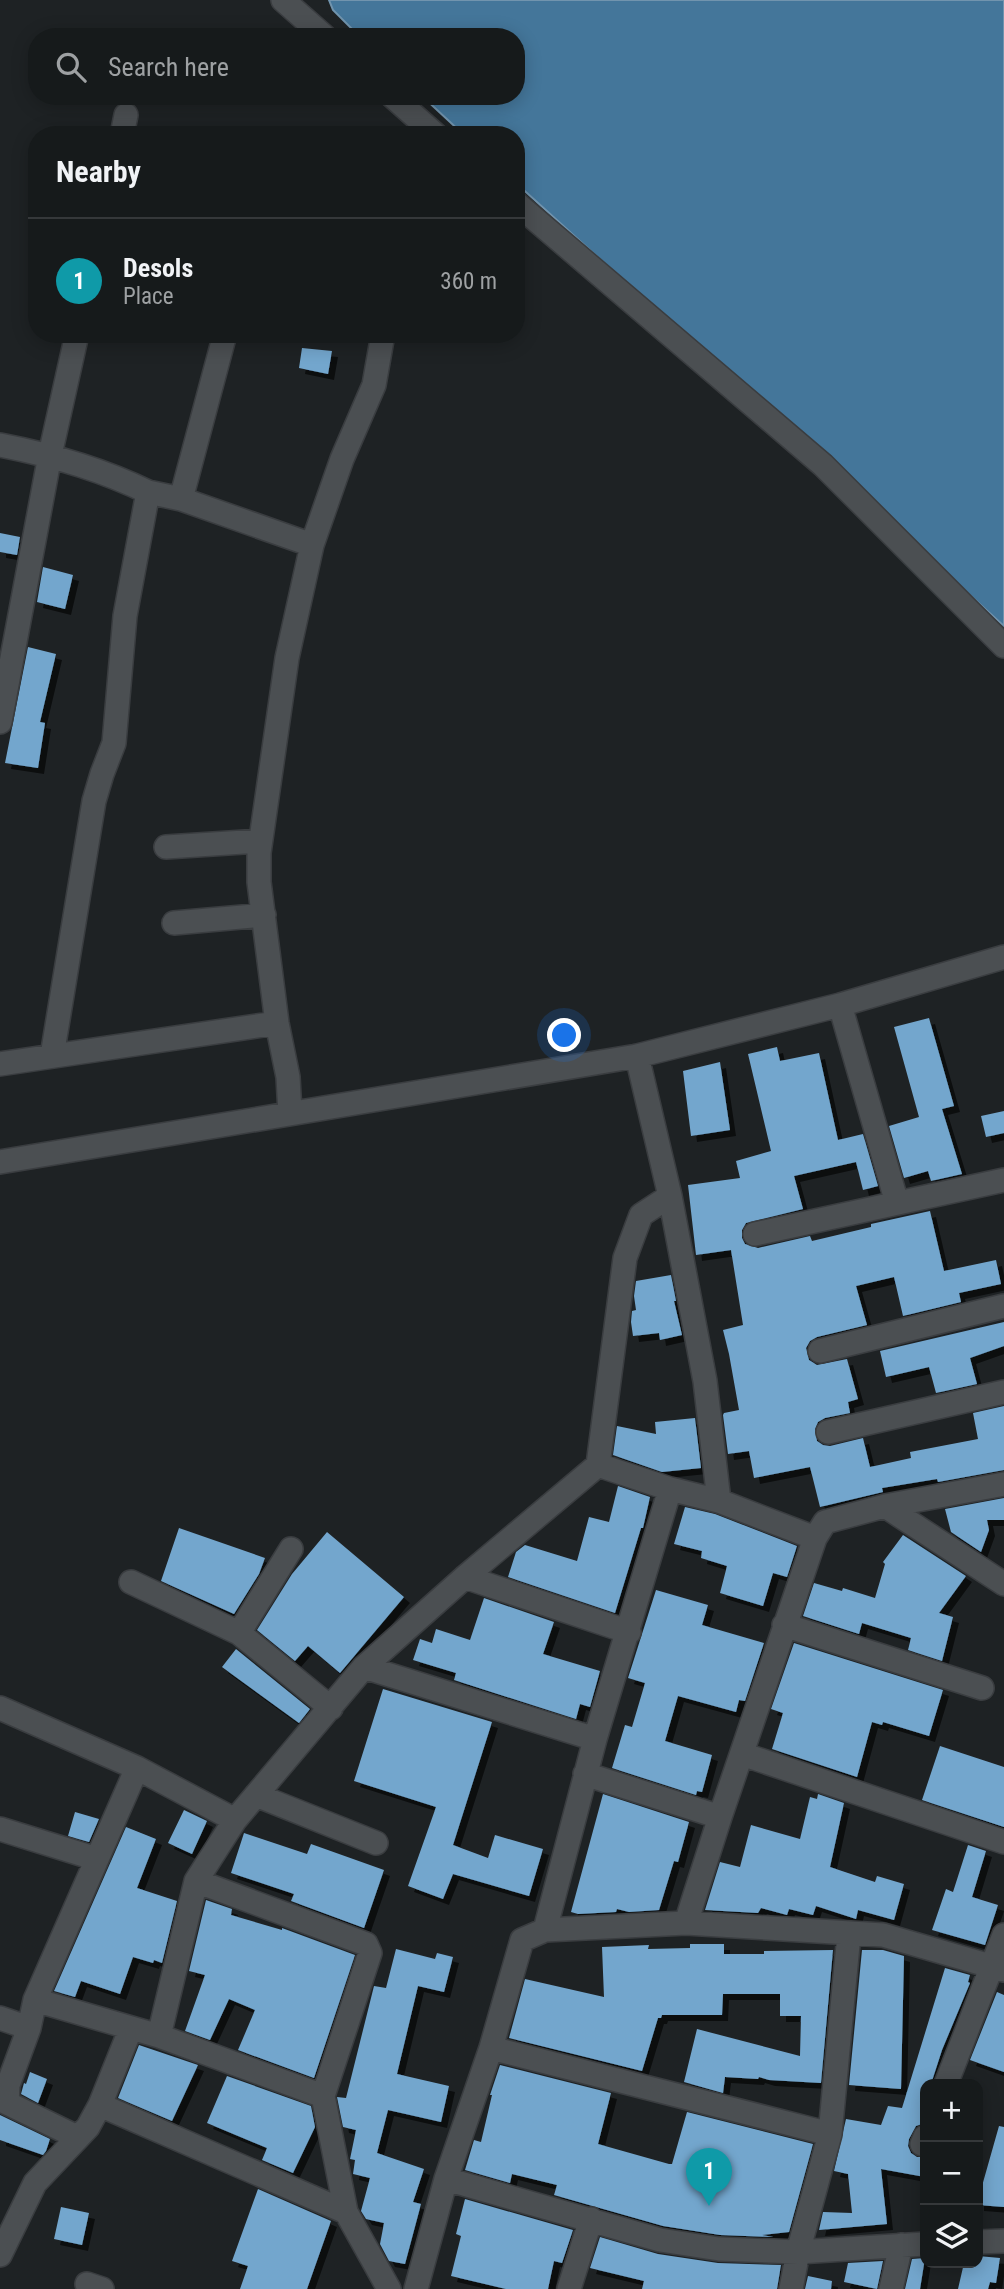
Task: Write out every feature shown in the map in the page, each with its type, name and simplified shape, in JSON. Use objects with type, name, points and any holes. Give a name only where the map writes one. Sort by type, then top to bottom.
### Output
[{"type":"street","points":[[283,0],[315,28]]},
{"type":"street","points":[[402,105],[426,126]]},
{"type":"street","points":[[525,211],[823,465],[1004,646]]},
{"type":"street","points":[[0,722],[50,455],[75,343]]},
{"type":"street","points":[[181,499],[223,343]]},
{"type":"street","points":[[290,1113],[288,1077],[259,882],[260,841],[287,658],[312,545],[342,459],[374,385],[381,343]]},
{"type":"street","points":[[0,445],[50,455],[122,479],[148,492],[181,499],[312,545]]},
{"type":"street","points":[[52,1056],[94,801],[114,743],[125,616],[148,492]]},
{"type":"street","points":[[166,847],[260,841]]},
{"type":"street","points":[[174,923],[264,915]]},
{"type":"street","points":[[0,1162],[637,1056],[840,1005],[1004,957]]},
{"type":"street","points":[[840,1005],[897,1203]]},
{"type":"street","points":[[0,1065],[52,1056],[279,1030]]},
{"type":"street","points":[[637,1056],[670,1196],[705,1381],[719,1502]]},
{"type":"street","points":[[755,1234],[1004,1180]]},
{"type":"street","points":[[159,2036],[196,1881],[235,1820],[365,1667],[465,1577],[598,1465],[625,1258],[641,1215],[670,1196]]},
{"type":"street","points":[[820,1352],[1004,1306]]},
{"type":"street","points":[[828,1432],[1004,1392]]},
{"type":"street","points":[[598,1465],[719,1502],[814,1538]]},
{"type":"street","points":[[686,1923],[814,1538],[825,1522],[885,1506],[1004,1484]]},
{"type":"street","points":[[545,1930],[585,1774],[670,1489]]},
{"type":"street","points":[[885,1506],[1004,1584]]},
{"type":"street","points":[[239,1633],[291,1549]]},
{"type":"street","points":[[465,1577],[629,1632]]},
{"type":"street","points":[[131,1582],[239,1633],[331,1708]]},
{"type":"street","points":[[784,1625],[982,1688]]},
{"type":"street","points":[[365,1667],[595,1739]]},
{"type":"street","points":[[0,1708],[137,1768],[235,1820]]},
{"type":"street","points":[[742,1754],[1004,1842]]},
{"type":"street","points":[[77,2137],[7,2103],[8,2085],[29,2028],[35,2000],[137,1768]]},
{"type":"street","points":[[585,1774],[720,1817]]},
{"type":"street","points":[[256,1795],[376,1843]]},
{"type":"street","points":[[0,1829],[97,1859]]},
{"type":"street","points":[[196,1881],[366,1944],[369,1948],[370,1953],[323,2096],[346,2212],[389,2289]]},
{"type":"street","points":[[416,2289],[446,2179],[491,2048],[522,1940],[545,1930],[686,1923],[883,1935],[998,1968]]},
{"type":"street","points":[[791,2289],[798,2252],[830,2133],[849,1934]]},
{"type":"street","points":[[948,2079],[998,1968],[1004,1935]]},
{"type":"street","points":[[35,2000],[159,2036],[323,2096]]},
{"type":"street","points":[[0,2018],[29,2028]]},
{"type":"street","points":[[0,2255],[36,2183],[88,2127],[100,2105],[131,2028]]},
{"type":"street","points":[[491,2048],[830,2133]]},
{"type":"street","points":[[100,2105],[346,2212]]},
{"type":"street","points":[[446,2179],[660,2240],[719,2249],[798,2252],[920,2244]]},
{"type":"street","points":[[569,2289],[591,2219]]},
{"type":"street","points":[[983,2242],[1004,2241]]},
{"type":"street","points":[[891,2289],[901,2245]]},
{"type":"water","points":[[329,0],[1004,0],[1004,626],[525,191],[525,126],[454,126],[432,105],[525,105],[525,28],[351,28],[333,10]]},
{"type":"building","points":[[302,348],[332,351],[328,374],[299,368]]},
{"type":"building","points":[[0,533],[20,537],[17,555],[0,552]]},
{"type":"building","points":[[43,567],[73,575],[65,609],[37,602]]},
{"type":"building","points":[[28,647],[56,654],[40,722],[45,723],[38,768],[5,763]]},
{"type":"building","points":[[929,1018],[954,1106],[942,1109],[962,1174],[931,1181],[928,1171],[904,1178],[889,1126],[919,1117],[894,1027]]},
{"type":"building","points":[[777,1047],[780,1061],[819,1053],[838,1140],[863,1134],[878,1186],[863,1190],[856,1162],[794,1176],[803,1209],[746,1223],[742,1230],[745,1244],[758,1248],[810,1236],[812,1241],[930,1211],[944,1271],[996,1260],[1001,1284],[959,1293],[961,1302],[903,1316],[894,1277],[856,1286],[867,1325],[817,1337],[810,1341],[806,1348],[809,1360],[817,1365],[847,1359],[858,1399],[848,1402],[850,1413],[818,1422],[815,1429],[817,1441],[830,1446],[863,1438],[870,1467],[911,1458],[910,1452],[978,1439],[973,1413],[1004,1406],[1004,1470],[938,1482],[937,1479],[882,1488],[883,1492],[820,1507],[810,1467],[754,1478],[749,1451],[728,1454],[723,1415],[739,1410],[723,1330],[743,1325],[731,1250],[696,1255],[688,1185],[740,1178],[736,1161],[771,1151],[748,1054]]},
{"type":"building","points":[[720,1062],[730,1130],[691,1136],[683,1071]]},
{"type":"building","points":[[1004,1111],[1004,1133],[986,1137],[981,1116]]},
{"type":"building","points":[[671,1275],[682,1335],[660,1340],[659,1333],[633,1336],[631,1322],[632,1311],[636,1310],[636,1281]]},
{"type":"building","points":[[1004,1322],[1004,1346],[970,1358],[977,1384],[936,1393],[929,1367],[886,1377],[880,1351]]},
{"type":"building","points":[[695,1418],[701,1468],[662,1472],[613,1455],[617,1426],[656,1434],[655,1422]]},
{"type":"building","points":[[618,1486],[650,1497],[643,1528],[615,1613],[508,1577],[516,1552],[525,1545],[577,1561],[589,1517],[609,1522]]},
{"type":"building","points":[[1004,1498],[1004,1520],[987,1520],[989,1530],[981,1552],[951,1532],[945,1509]]},
{"type":"building","points":[[685,1507],[715,1514],[797,1546],[787,1577],[773,1573],[763,1606],[720,1593],[727,1566],[701,1558],[702,1551],[674,1544]]},
{"type":"building","points":[[179,1528],[265,1558],[259,1574],[234,1614],[161,1581]]},
{"type":"building","points":[[327,1532],[404,1597],[340,1673],[308,1646],[295,1661],[257,1630],[292,1574]]},
{"type":"building","points":[[903,1535],[966,1576],[939,1613],[953,1617],[942,1661],[908,1650],[911,1638],[862,1623],[859,1634],[803,1616],[814,1583],[875,1598],[885,1564],[883,1562]]},
{"type":"building","points":[[656,1590],[708,1605],[702,1625],[764,1643],[745,1701],[739,1700],[736,1712],[678,1696],[665,1741],[712,1755],[702,1792],[697,1791],[696,1795],[612,1768],[625,1725],[632,1727],[645,1683],[628,1678]]},
{"type":"building","points":[[484,1598],[554,1622],[543,1654],[600,1671],[590,1707],[580,1704],[576,1719],[454,1680],[456,1673],[413,1660],[420,1639],[432,1643],[436,1629],[470,1640]]},
{"type":"building","points":[[794,1643],[943,1690],[929,1736],[883,1722],[882,1725],[872,1722],[857,1777],[772,1749],[783,1713],[771,1709]]},
{"type":"building","points":[[236,1649],[310,1709],[299,1723],[222,1667]]},
{"type":"building","points":[[383,1689],[492,1722],[453,1845],[488,1858],[495,1835],[543,1849],[529,1896],[453,1874],[443,1899],[408,1886],[436,1807],[354,1781]]},
{"type":"building","points":[[940,1746],[1004,1767],[1004,1827],[922,1800]]},
{"type":"building","points":[[603,1794],[689,1822],[678,1862],[674,1861],[659,1910],[629,1912],[617,1909],[616,1912],[578,1914],[571,1912]]},
{"type":"building","points":[[818,1794],[844,1803],[830,1867],[875,1882],[877,1876],[904,1884],[894,1920],[858,1910],[856,1919],[816,1906],[813,1915],[789,1909],[787,1915],[761,1908],[758,1913],[705,1910],[720,1862],[740,1867],[751,1825],[800,1839],[810,1797],[817,1799]]},
{"type":"building","points":[[184,1810],[207,1821],[192,1854],[168,1843]]},
{"type":"building","points":[[75,1812],[99,1819],[89,1842],[68,1836]]},
{"type":"building","points":[[126,1827],[156,1839],[137,1888],[177,1901],[162,1963],[133,1957],[120,1994],[81,1981],[75,1997],[54,1991]]},
{"type":"building","points":[[244,1833],[307,1854],[311,1844],[384,1870],[364,1928],[291,1901],[294,1894],[231,1873]]},
{"type":"building","points":[[968,1845],[986,1851],[972,1897],[998,1905],[985,1945],[932,1930],[946,1889],[953,1892]]},
{"type":"building","points":[[206,1900],[232,1909],[231,1915],[282,1928],[355,1955],[314,2078],[238,2050],[255,2010],[229,1999],[210,2040],[185,2031],[205,1975],[189,1971]]},
{"type":"building","points":[[690,1944],[724,1944],[724,1954],[833,1950],[821,2083],[759,2077],[725,2077],[723,2093],[684,2082],[697,2029],[800,2056],[801,2016],[780,2016],[780,1994],[723,1994],[722,2015],[662,2015],[658,2018],[642,2071],[509,2038],[525,1979],[604,1997],[602,1947],[649,1945],[648,1949],[690,1948]]},
{"type":"building","points":[[396,1949],[435,1959],[437,1953],[453,1957],[444,1992],[418,1986],[397,2074],[449,2086],[441,2122],[388,2110],[377,2153],[424,2169],[413,2202],[421,2204],[405,2264],[389,2261],[380,2244],[384,2223],[366,2219],[361,2211],[370,2178],[353,2174],[355,2160],[350,2159],[356,2130],[343,2127],[337,2097],[346,2098],[374,1986],[386,1988]]},
{"type":"building","points":[[862,1950],[883,1950],[904,1956],[901,2089],[849,2085]]},
{"type":"building","points":[[945,1968],[970,1975],[970,1983],[933,2079],[920,2079],[920,2125],[916,2126],[908,2146],[911,2153],[920,2157],[920,2176],[881,2169],[887,2224],[819,2230],[823,2212],[852,2213],[848,2174],[834,2171],[846,2119],[881,2125],[888,2106],[902,2108]]},
{"type":"building","points":[[997,1992],[1004,1995],[1004,2072],[970,2060]]},
{"type":"building","points":[[139,2045],[198,2065],[172,2121],[118,2098]]},
{"type":"building","points":[[500,2065],[611,2093],[598,2144],[669,2164],[672,2164],[687,2112],[813,2144],[789,2232],[762,2235],[773,2237],[720,2235],[663,2226],[554,2195],[557,2185],[512,2174],[510,2183],[465,2170],[474,2140],[481,2142],[490,2095]]},
{"type":"building","points":[[30,2072],[47,2079],[38,2103],[21,2094]]},
{"type":"building","points":[[227,2076],[311,2106],[315,2127],[293,2173],[262,2160],[267,2148],[207,2123]]},
{"type":"building","points":[[0,2115],[50,2139],[43,2155],[0,2140]]},
{"type":"building","points":[[999,2126],[1004,2127],[1004,2207],[983,2205],[983,2182]]},
{"type":"building","points":[[258,2189],[331,2221],[307,2289],[240,2289],[248,2266],[232,2261]]},
{"type":"building","points":[[465,2199],[573,2230],[562,2263],[554,2261],[548,2289],[506,2289],[451,2276],[461,2236],[456,2234]]},
{"type":"building","points":[[61,2207],[89,2213],[82,2245],[54,2239]]},
{"type":"building","points":[[600,2237],[658,2254],[718,2263],[781,2265],[777,2289],[642,2289],[644,2281],[590,2268]]},
{"type":"building","points":[[983,2256],[1000,2258],[996,2283],[990,2282],[988,2289],[958,2289],[963,2268],[983,2268]]},
{"type":"building","points":[[920,2258],[920,2268],[923,2268],[920,2289],[905,2289],[912,2259]]},
{"type":"building","points":[[883,2261],[877,2289],[844,2282],[848,2263]]},
{"type":"building","points":[[808,2276],[832,2281],[831,2289],[805,2289]]},
{"type":"place","name":"Desols","points":[[709,2206]]}]
